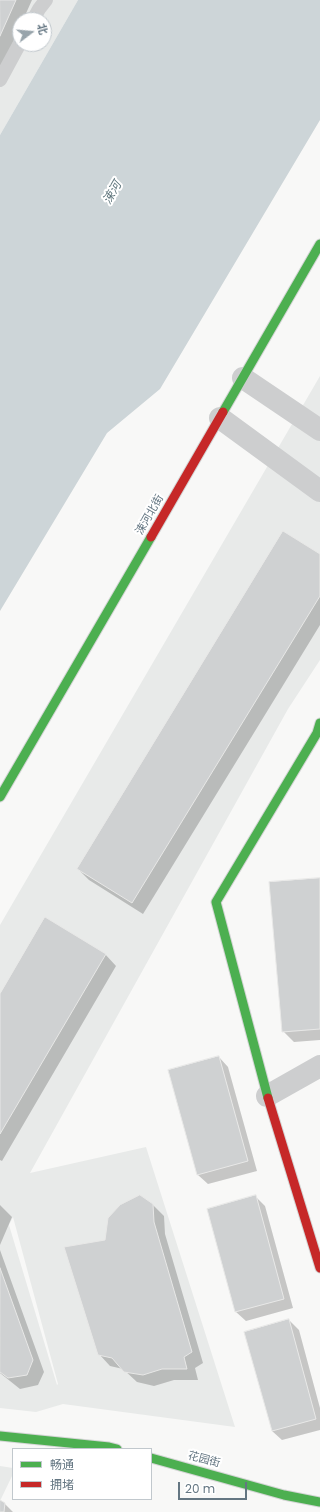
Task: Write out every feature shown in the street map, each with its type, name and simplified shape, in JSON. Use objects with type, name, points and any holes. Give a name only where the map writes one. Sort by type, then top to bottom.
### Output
[{"type":"street","name":"涑河北街","points":[[0,797],[320,244]]},
{"type":"street","points":[[243,378],[320,430]]},
{"type":"street","points":[[220,418],[320,491]]},
{"type":"street","points":[[320,723],[317,732],[216,902],[267,1096],[320,1268]]},
{"type":"street","points":[[267,1096],[320,1066]]},
{"type":"street","points":[[0,1436],[114,1448]]},
{"type":"street","name":"花园街","points":[[152,1458],[284,1495],[320,1502]]},
{"type":"lane","points":[[37,12],[46,0]]},
{"type":"lane","points":[[0,80],[15,52]]},
{"type":"shaded area","points":[[0,0],[78,0],[52,45],[52,12],[12,12],[12,52],[48,52],[0,135]]},
{"type":"shaded area","points":[[320,376],[320,660],[288,709],[30,1173],[146,1147],[235,1427],[63,1404],[36,1412],[0,1408],[0,925]],"holes":[[[13,1217],[58,1384],[57,1385],[9,1225]]]},
{"type":"shaded area","points":[[0,1466],[12,1468],[12,1476],[0,1501]]},
{"type":"water","name":"涑河","points":[[78,0],[320,0],[320,120],[160,389],[107,433],[0,611],[0,135],[48,52],[52,52],[52,45]]},
{"type":"building","points":[[0,0],[16,0],[0,36]]},
{"type":"building","points":[[283,531],[320,554],[320,596],[132,903],[77,869]]},
{"type":"building","points":[[320,878],[320,1029],[282,1032],[269,882]]},
{"type":"building","points":[[45,917],[106,954],[0,1134],[0,994]]},
{"type":"building","points":[[219,1056],[248,1161],[197,1175],[168,1070]]},
{"type":"building","points":[[140,1195],[153,1204],[154,1222],[192,1352],[184,1357],[187,1369],[162,1369],[143,1375],[124,1372],[112,1358],[98,1355],[64,1247],[105,1240],[108,1218],[120,1205]]},
{"type":"building","points":[[256,1195],[284,1299],[235,1312],[207,1209]]},
{"type":"building","points":[[0,1268],[33,1360],[27,1375],[8,1378],[0,1372]]},
{"type":"building","points":[[289,1319],[316,1419],[272,1431],[244,1332]]},
{"type":"building","points":[[0,1500],[5,1503],[4,1512],[0,1512]]},
{"type":"traffic: fast","points":[[223,412],[320,244]]},
{"type":"traffic: fast","points":[[0,797],[151,537]]},
{"type":"traffic: fast","points":[[268,1098],[216,902],[317,733],[320,723]]},
{"type":"traffic: fast","points":[[0,1436],[113,1448]]},
{"type":"traffic: fast","points":[[152,1458],[284,1495],[320,1502]]},
{"type":"traffic: jam","points":[[151,537],[223,412]]},
{"type":"traffic: jam","points":[[268,1098],[320,1268]]}]
